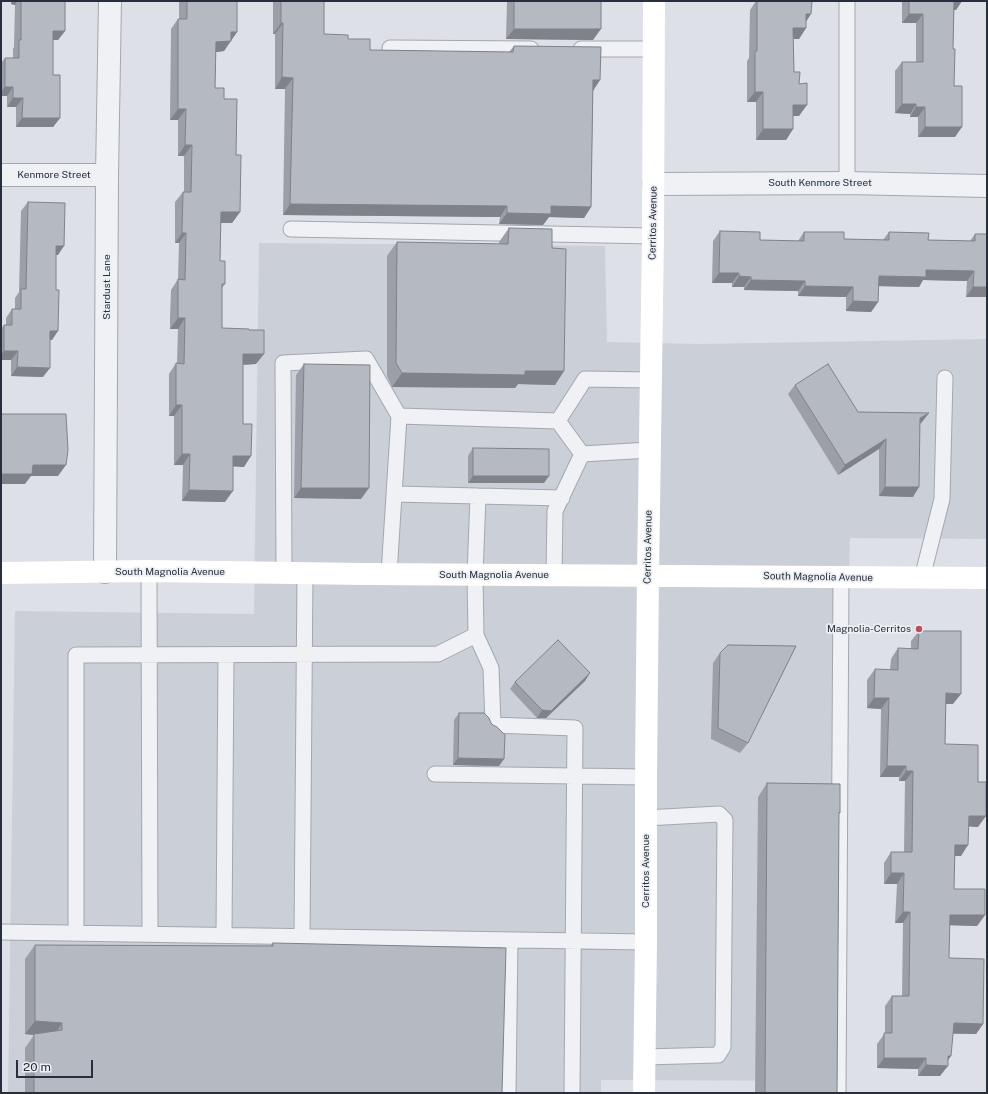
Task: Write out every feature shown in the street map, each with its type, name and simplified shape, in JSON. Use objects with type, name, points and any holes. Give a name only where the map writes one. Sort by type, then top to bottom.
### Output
[{"type":"street","name":"Stardust Lane","points":[[105,572],[107,175],[110,1]]},
{"type":"street","name":"Cerritos Avenue","points":[[644,1093],[649,450],[654,184],[654,1]]},
{"type":"street","name":"Kenmore Street","points":[[1,175],[107,175]]},
{"type":"street","name":"South Kenmore Street","points":[[654,184],[848,183],[987,186]]},
{"type":"street","name":"South Magnolia Avenue","points":[[1,573],[149,571],[475,575],[987,578]]},
{"type":"lane","points":[[847,1],[848,183]]},
{"type":"lane","points":[[390,48],[541,49]]},
{"type":"lane","points":[[564,49],[654,49]]},
{"type":"lane","points":[[291,230],[653,236]]},
{"type":"lane","points":[[302,936],[304,654],[294,573],[283,363],[366,358],[399,416],[389,574]]},
{"type":"lane","points":[[922,578],[942,499],[945,378]]},
{"type":"lane","points":[[558,421],[585,379],[651,380]]},
{"type":"lane","points":[[399,416],[558,421]]},
{"type":"lane","points":[[558,421],[582,454]]},
{"type":"lane","points":[[582,454],[649,450]]},
{"type":"lane","points":[[554,575],[555,512],[582,454]]},
{"type":"lane","points":[[394,494],[562,498]]},
{"type":"lane","points":[[478,496],[475,575],[476,635],[491,668],[493,725],[575,728],[572,1093]]},
{"type":"lane","points":[[149,571],[150,934]]},
{"type":"lane","points":[[838,1093],[841,578]]},
{"type":"lane","points":[[76,933],[76,654],[438,654],[476,635]]},
{"type":"lane","points":[[224,935],[226,655]]},
{"type":"lane","points":[[435,774],[646,777]]},
{"type":"lane","points":[[644,1057],[718,1055],[723,1047],[725,820],[718,814],[646,818]]},
{"type":"lane","points":[[1,932],[646,942]]},
{"type":"lane","points":[[508,1093],[510,940]]},
{"type":"shaded area","points":[[259,243],[605,246],[607,342],[700,344],[987,339],[987,539],[850,538],[847,634],[846,1081],[601,1080],[601,1093],[8,1093],[15,611],[254,614]]},
{"type":"building","points":[[21,1],[65,1],[65,31],[53,31],[53,75],[60,75],[60,118],[22,118],[23,98],[13,98],[13,87],[5,87],[5,58],[19,58],[19,40],[21,40]]},
{"type":"building","points":[[187,1],[237,1],[237,32],[231,32],[231,41],[216,42],[215,88],[224,88],[224,99],[237,99],[236,155],[241,155],[240,212],[221,212],[220,261],[225,261],[225,284],[222,284],[222,328],[264,330],[264,354],[243,354],[243,424],[252,424],[251,456],[233,456],[233,491],[189,490],[190,454],[182,454],[182,405],[176,405],[176,363],[184,364],[185,318],[178,318],[178,279],[185,280],[186,233],[182,233],[183,192],[191,192],[192,145],[185,145],[186,109],[178,109],[178,19],[187,19]]},
{"type":"building","points":[[281,1],[324,1],[324,34],[348,35],[348,39],[370,39],[370,50],[513,52],[514,46],[601,47],[600,80],[593,80],[591,207],[551,206],[551,214],[507,213],[507,206],[290,204],[293,78],[282,77],[283,23],[281,23]]},
{"type":"building","points":[[514,1],[601,1],[601,29],[514,29]]},
{"type":"building","points":[[757,1],[812,1],[811,14],[806,14],[806,28],[793,28],[794,72],[800,72],[799,84],[807,83],[807,105],[793,105],[793,129],[763,129],[763,92],[755,92]]},
{"type":"building","points":[[909,1],[954,1],[954,86],[962,86],[962,127],[925,127],[925,107],[916,107],[916,104],[902,104],[902,62],[923,62],[923,14],[909,14]]},
{"type":"building","points":[[28,202],[65,203],[64,246],[56,246],[56,290],[59,290],[58,331],[50,331],[50,368],[17,367],[18,351],[4,351],[4,325],[12,325],[12,309],[21,309],[21,289],[26,289]]},
{"type":"building","points":[[509,228],[552,229],[552,248],[566,249],[564,371],[525,371],[525,375],[402,373],[396,363],[397,242],[508,244]]},
{"type":"building","points":[[720,231],[760,232],[760,240],[804,241],[804,232],[844,232],[844,239],[889,240],[889,232],[929,233],[928,240],[975,241],[975,234],[987,234],[987,287],[973,287],[974,271],[926,270],[926,277],[879,276],[878,302],[853,301],[853,287],[805,286],[805,281],[751,280],[751,277],[739,276],[739,273],[719,273]]},
{"type":"building","points":[[304,364],[370,365],[369,488],[301,488]]},
{"type":"building","points":[[828,364],[858,412],[929,413],[920,418],[919,487],[885,487],[886,439],[845,465],[795,385]]},
{"type":"building","points":[[1,414],[66,414],[68,450],[66,465],[33,465],[32,474],[1,474]]},
{"type":"building","points":[[473,448],[549,449],[549,476],[473,476]]},
{"type":"building","points":[[919,631],[961,631],[961,694],[946,693],[945,744],[978,745],[978,782],[986,782],[986,816],[969,816],[968,845],[955,845],[954,889],[985,889],[985,915],[950,915],[949,958],[984,959],[983,1024],[954,1023],[951,1056],[948,1056],[948,1066],[926,1065],[926,1058],[884,1058],[884,1033],[892,1033],[892,996],[909,996],[910,912],[903,912],[904,873],[891,873],[891,852],[912,852],[913,771],[906,771],[906,766],[887,766],[889,698],[874,698],[875,669],[898,670],[898,648],[918,649]]},
{"type":"building","points":[[558,640],[590,673],[551,711],[542,710],[515,682]]},
{"type":"building","points":[[728,645],[796,646],[748,743],[718,728],[720,653]]},
{"type":"building","points":[[459,713],[484,713],[489,718],[491,723],[505,735],[504,759],[458,758]]},
{"type":"building","points":[[767,783],[840,784],[837,1093],[765,1093]]},
{"type":"building","points":[[273,943],[506,948],[502,1093],[34,1093],[34,1034],[62,1030],[62,1023],[35,1021],[35,945],[273,946]]},
{"type":"place","name":"Magnolia-Cerritos","points":[[919,629]]}]
